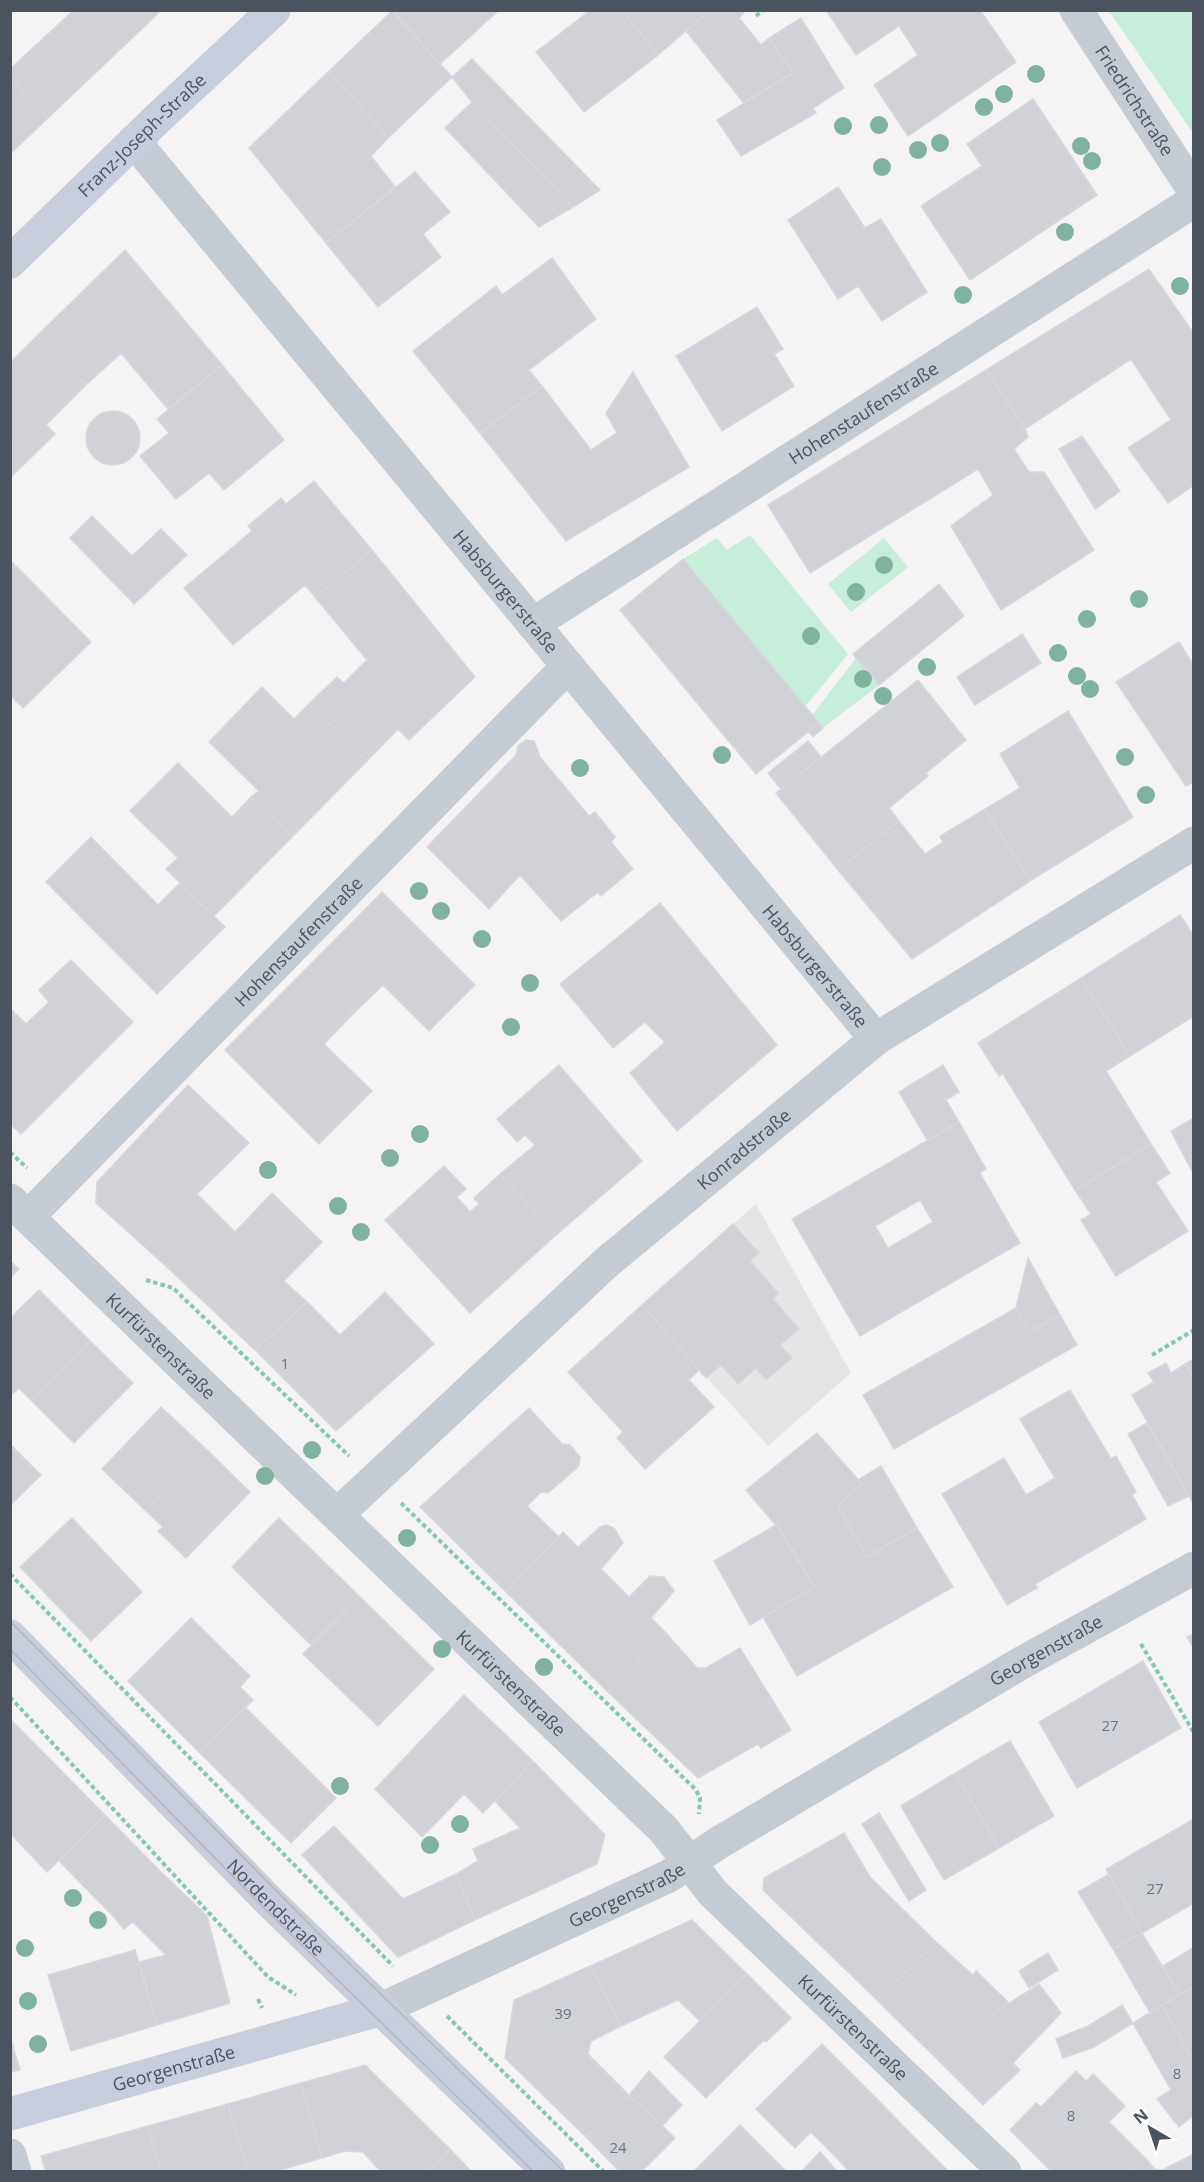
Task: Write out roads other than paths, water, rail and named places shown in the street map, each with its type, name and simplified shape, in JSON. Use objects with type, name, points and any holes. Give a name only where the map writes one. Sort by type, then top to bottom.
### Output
[{"type":"main road","name":"Franz-Joseph-Straße","points":[[10,262],[134,141],[274,10]]},
{"type":"main road","name":"Nordendstraße","points":[[10,1636],[270,1902],[379,2010],[549,2172]]},
{"type":"main road","name":"Georgenstraße","points":[[10,2114],[379,2010]]},
{"type":"street","name":"Friedrichstraße","points":[[1076,10],[1194,191]]},
{"type":"street","name":"Habsburgerstraße","points":[[134,141],[876,1039]]},
{"type":"street","name":"Hohenstaufenstraße","points":[[533,624],[1194,201]]},
{"type":"street","name":"Hohenstaufenstraße","points":[[19,1208],[568,666]]},
{"type":"street","name":"Konradstraße","points":[[338,1514],[606,1263],[876,1039],[1194,843]]},
{"type":"street","name":"Kurfürstenstraße","points":[[19,1208],[664,1830],[713,1893],[1005,2172]]},
{"type":"street","name":"Georgenstraße","points":[[379,2010],[669,1876],[1023,1662],[1194,1568]]},
{"type":"street","points":[[10,2155],[15,2172]]},
{"type":"tram line","points":[[10,1621],[319,1934],[564,2172]]},
{"type":"tram line","points":[[10,1649],[264,1908],[534,2172]]}]
